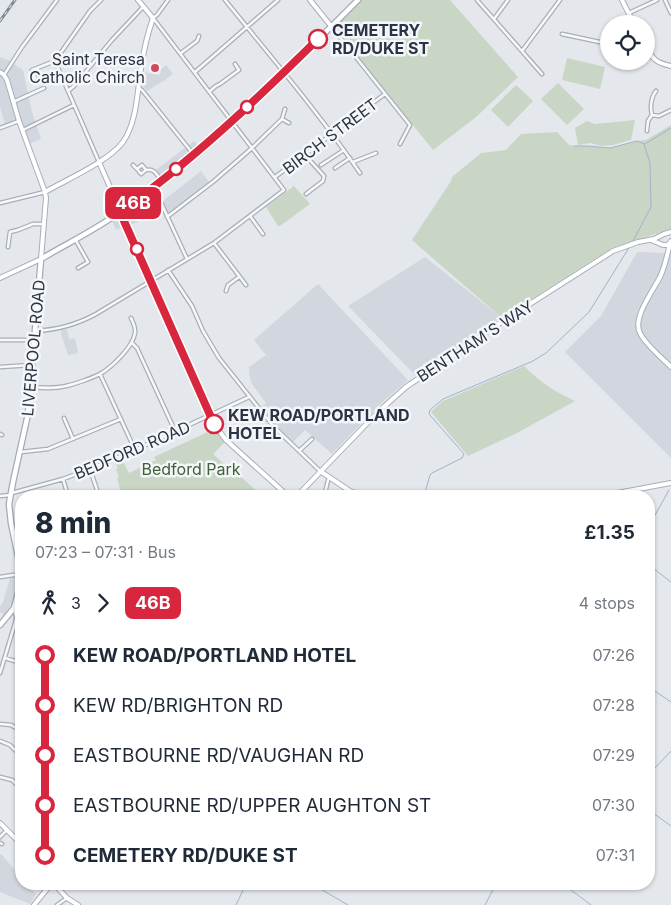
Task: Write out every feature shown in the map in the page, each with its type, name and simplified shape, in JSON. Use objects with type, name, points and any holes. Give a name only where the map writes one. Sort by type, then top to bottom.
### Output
[{"type":"main road","points":[[41,259],[120,212],[153,189],[194,156],[232,122],[358,0]]},
{"type":"main road","name":"LIVERPOOL ROAD","points":[[15,543],[9,504],[28,419],[41,259]]},
{"type":"main road","name":"LIVERPOOL ROAD","points":[[0,625],[14,610],[15,606]]},
{"type":"street","points":[[2,73],[57,0]]},
{"type":"street","points":[[35,78],[32,70],[55,61],[90,11],[101,0]]},
{"type":"street","points":[[35,331],[56,330],[83,321],[214,243],[284,190],[154,18],[138,0]]},
{"type":"street","points":[[0,203],[45,192],[99,162],[122,143],[134,114],[141,64],[154,18],[167,0]]},
{"type":"street","points":[[225,0],[284,72],[360,173]]},
{"type":"street","points":[[195,72],[278,0]]},
{"type":"street","points":[[310,0],[410,125],[400,144]]},
{"type":"street","points":[[477,0],[542,74]]},
{"type":"street","points":[[494,19],[508,0]]},
{"type":"street","points":[[522,51],[560,0]]},
{"type":"street","points":[[622,0],[629,13],[657,0]]},
{"type":"street","points":[[665,0],[671,13]]},
{"type":"street","points":[[68,91],[143,7]]},
{"type":"street","points":[[562,34],[600,42]]},
{"type":"street","points":[[181,54],[199,36]]},
{"type":"street","points":[[655,60],[671,66]]},
{"type":"street","points":[[55,61],[210,415],[226,440],[281,490]]},
{"type":"street","points":[[209,91],[239,70],[235,64]]},
{"type":"street","name":"LIVERPOOL ROAD","points":[[2,73],[8,80],[19,121],[45,192],[41,259]]},
{"type":"street","points":[[13,102],[44,88]]},
{"type":"street","points":[[138,88],[142,90],[194,156]]},
{"type":"street","points":[[646,131],[648,121],[652,115],[652,98],[656,91]]},
{"type":"street","name":"BIRCH STREET","points":[[274,177],[385,94]]},
{"type":"street","points":[[23,130],[74,105]]},
{"type":"street","points":[[167,217],[214,181],[252,148],[282,119],[285,109]]},
{"type":"street","points":[[652,115],[659,116],[671,110]]},
{"type":"street","points":[[282,119],[289,123]]},
{"type":"street","points":[[0,128],[19,121]]},
{"type":"street","points":[[321,165],[344,150]]},
{"type":"street","points":[[353,162],[376,153]]},
{"type":"street","points":[[305,155],[324,176],[323,181],[306,194]]},
{"type":"street","points":[[335,168],[350,158]]},
{"type":"street","points":[[133,165],[140,174],[149,169],[154,170],[161,181]]},
{"type":"street","points":[[137,169],[142,165],[146,170]]},
{"type":"street","points":[[153,189],[188,259]]},
{"type":"street","points":[[250,216],[263,234]]},
{"type":"street","points":[[8,247],[10,232],[30,224],[44,224]]},
{"type":"street","points":[[667,256],[659,240],[660,236],[671,232]]},
{"type":"street","points":[[666,234],[669,235],[670,241],[667,256],[660,276],[639,315],[638,326],[646,342],[671,367]]},
{"type":"street","name":"BENTHAM'S WAY","points":[[303,490],[378,412],[406,387],[498,324],[597,261],[614,251],[660,236]]},
{"type":"street","points":[[75,239],[88,262],[78,268]]},
{"type":"street","points":[[651,240],[666,245],[670,241]]},
{"type":"street","points":[[214,243],[246,285]]},
{"type":"street","points":[[0,278],[41,259]]},
{"type":"street","points":[[168,270],[192,306],[219,358],[249,397],[274,427],[320,471],[348,490]]},
{"type":"street","points":[[231,290],[226,290],[228,285],[239,277]]},
{"type":"street","points":[[31,387],[53,388],[66,386],[100,374],[118,359],[131,343],[135,334],[135,328],[131,318]]},
{"type":"street","points":[[0,340],[34,340]]},
{"type":"street","points":[[131,343],[136,348],[175,431]]},
{"type":"street","points":[[0,367],[33,365]]},
{"type":"street","points":[[100,374],[135,450]]},
{"type":"street","name":"BEDFORD ROAD","points":[[25,490],[90,470],[249,397]]},
{"type":"street","points":[[64,418],[73,439]]},
{"type":"street","points":[[20,452],[48,449],[121,419]]},
{"type":"street","points":[[299,451],[312,439]]},
{"type":"street","points":[[304,440],[307,443]]},
{"type":"street","points":[[90,470],[97,490]]},
{"type":"street","points":[[326,490],[329,478]]},
{"type":"street","points":[[63,479],[66,490]]},
{"type":"street","points":[[636,490],[671,484]]},
{"type":"street","name":"BEDFORD ROAD","points":[[0,496],[15,493]]},
{"type":"street","points":[[0,577],[15,575]]},
{"type":"street","points":[[14,610],[15,615]]},
{"type":"street","points":[[0,673],[15,623]]},
{"type":"street","points":[[5,658],[15,661]]},
{"type":"street","points":[[0,724],[15,727]]},
{"type":"street","points":[[0,741],[10,745],[15,750]]},
{"type":"street","points":[[0,777],[15,782]]},
{"type":"street","points":[[0,823],[15,838]]},
{"type":"street","points":[[0,837],[7,830]]},
{"type":"street","points":[[34,905],[47,890]]},
{"type":"street","points":[[58,890],[66,898],[78,905]]},
{"type":"street","points":[[57,905],[66,898]]},
{"type":"shaded area","points":[[0,57],[23,70],[32,112],[41,139],[29,144],[20,119],[5,125],[0,107]]},
{"type":"shaded area","points":[[166,65],[173,74],[147,91],[141,83],[142,72],[160,75],[161,69]]},
{"type":"shaded area","points":[[194,141],[199,147],[194,154],[162,179],[156,170]]},
{"type":"shaded area","points":[[201,171],[209,182],[168,214],[163,201]]},
{"type":"shaded area","points":[[127,193],[135,206],[152,193],[156,201],[136,216],[138,222],[116,230],[105,205]]},
{"type":"shaded area","points":[[637,252],[671,253],[671,458],[565,352],[601,316]]},
{"type":"shaded area","points":[[425,257],[502,318],[469,338],[416,376],[348,306]]},
{"type":"shaded area","points":[[318,284],[408,380],[379,405],[332,454],[305,430],[293,442],[276,426],[263,411],[264,409],[261,407],[266,403],[252,384],[249,374],[249,367],[266,355],[254,340]]},
{"type":"shaded area","points":[[67,329],[69,339],[74,338],[76,342],[78,353],[68,355],[61,334],[62,330]]},
{"type":"shaded area","points":[[15,575],[15,607],[10,606],[5,616],[0,612],[0,607],[10,578]]},
{"type":"shaded area","points":[[1,854],[15,870],[15,890],[32,890],[36,894],[30,904],[0,892]]},
{"type":"green space","points":[[361,0],[450,0],[518,77],[475,118],[433,150],[337,31],[337,23]]},
{"type":"green space","points":[[567,58],[600,66],[600,70],[604,70],[600,89],[562,80]]},
{"type":"green space","points":[[558,83],[584,109],[567,125],[541,99]]},
{"type":"green space","points":[[516,85],[533,101],[508,127],[491,110]]},
{"type":"green space","points":[[635,120],[631,140],[613,145],[601,146],[590,143],[578,145],[575,128],[587,121],[595,124]]},
{"type":"green space","points":[[671,125],[671,229],[612,248],[502,318],[412,240],[452,177],[481,153],[506,150],[521,134],[557,132],[569,145],[610,148],[646,140]]},
{"type":"green space","points":[[294,186],[310,204],[278,226],[266,207]]},
{"type":"green space","points":[[524,366],[548,386],[575,401],[517,433],[468,456],[431,412],[443,401]]},
{"type":"green space","name":"Bedford Park","points":[[208,428],[215,430],[225,442],[213,454],[226,466],[228,465],[234,474],[237,473],[255,490],[120,490],[116,469],[118,468],[115,462],[122,459],[129,473],[156,460],[154,457],[210,431]]},
{"type":"waterway","points":[[645,144],[671,128]]},
{"type":"waterway","points":[[574,146],[610,148],[637,141],[644,144]]},
{"type":"waterway","points":[[632,243],[651,207],[650,163],[644,144]]},
{"type":"waterway","points":[[426,490],[432,473],[462,458],[464,454],[429,414],[430,410],[443,399],[533,361],[546,353],[589,312],[630,246]]},
{"type":"waterway","points":[[655,515],[669,490]]},
{"type":"waterway","points":[[655,570],[671,582]]},
{"type":"waterway","points":[[655,691],[671,702]]},
{"type":"waterway","points":[[655,768],[671,751]]},
{"type":"waterway","points":[[655,814],[671,826]]},
{"type":"waterway","points":[[236,905],[243,890]]},
{"type":"waterway","points":[[322,890],[348,905]]},
{"type":"waterway","points":[[485,905],[493,890]]},
{"type":"waterway","points":[[571,890],[591,905]]},
{"type":"railway","points":[[0,21],[15,0]]},
{"type":"bus line","name":"46B","points":[[214,424],[120,212],[153,189],[194,156],[318,39]]},
{"type":"place","name":"CEMETERY RD/DUKE ST","points":[[318,39]]},
{"type":"place","name":"Saint Teresa Catholic Chirch","points":[[155,68]]},
{"type":"place","name":"KEW ROAD/PORTLAND HOTEL","points":[[214,424]]}]
